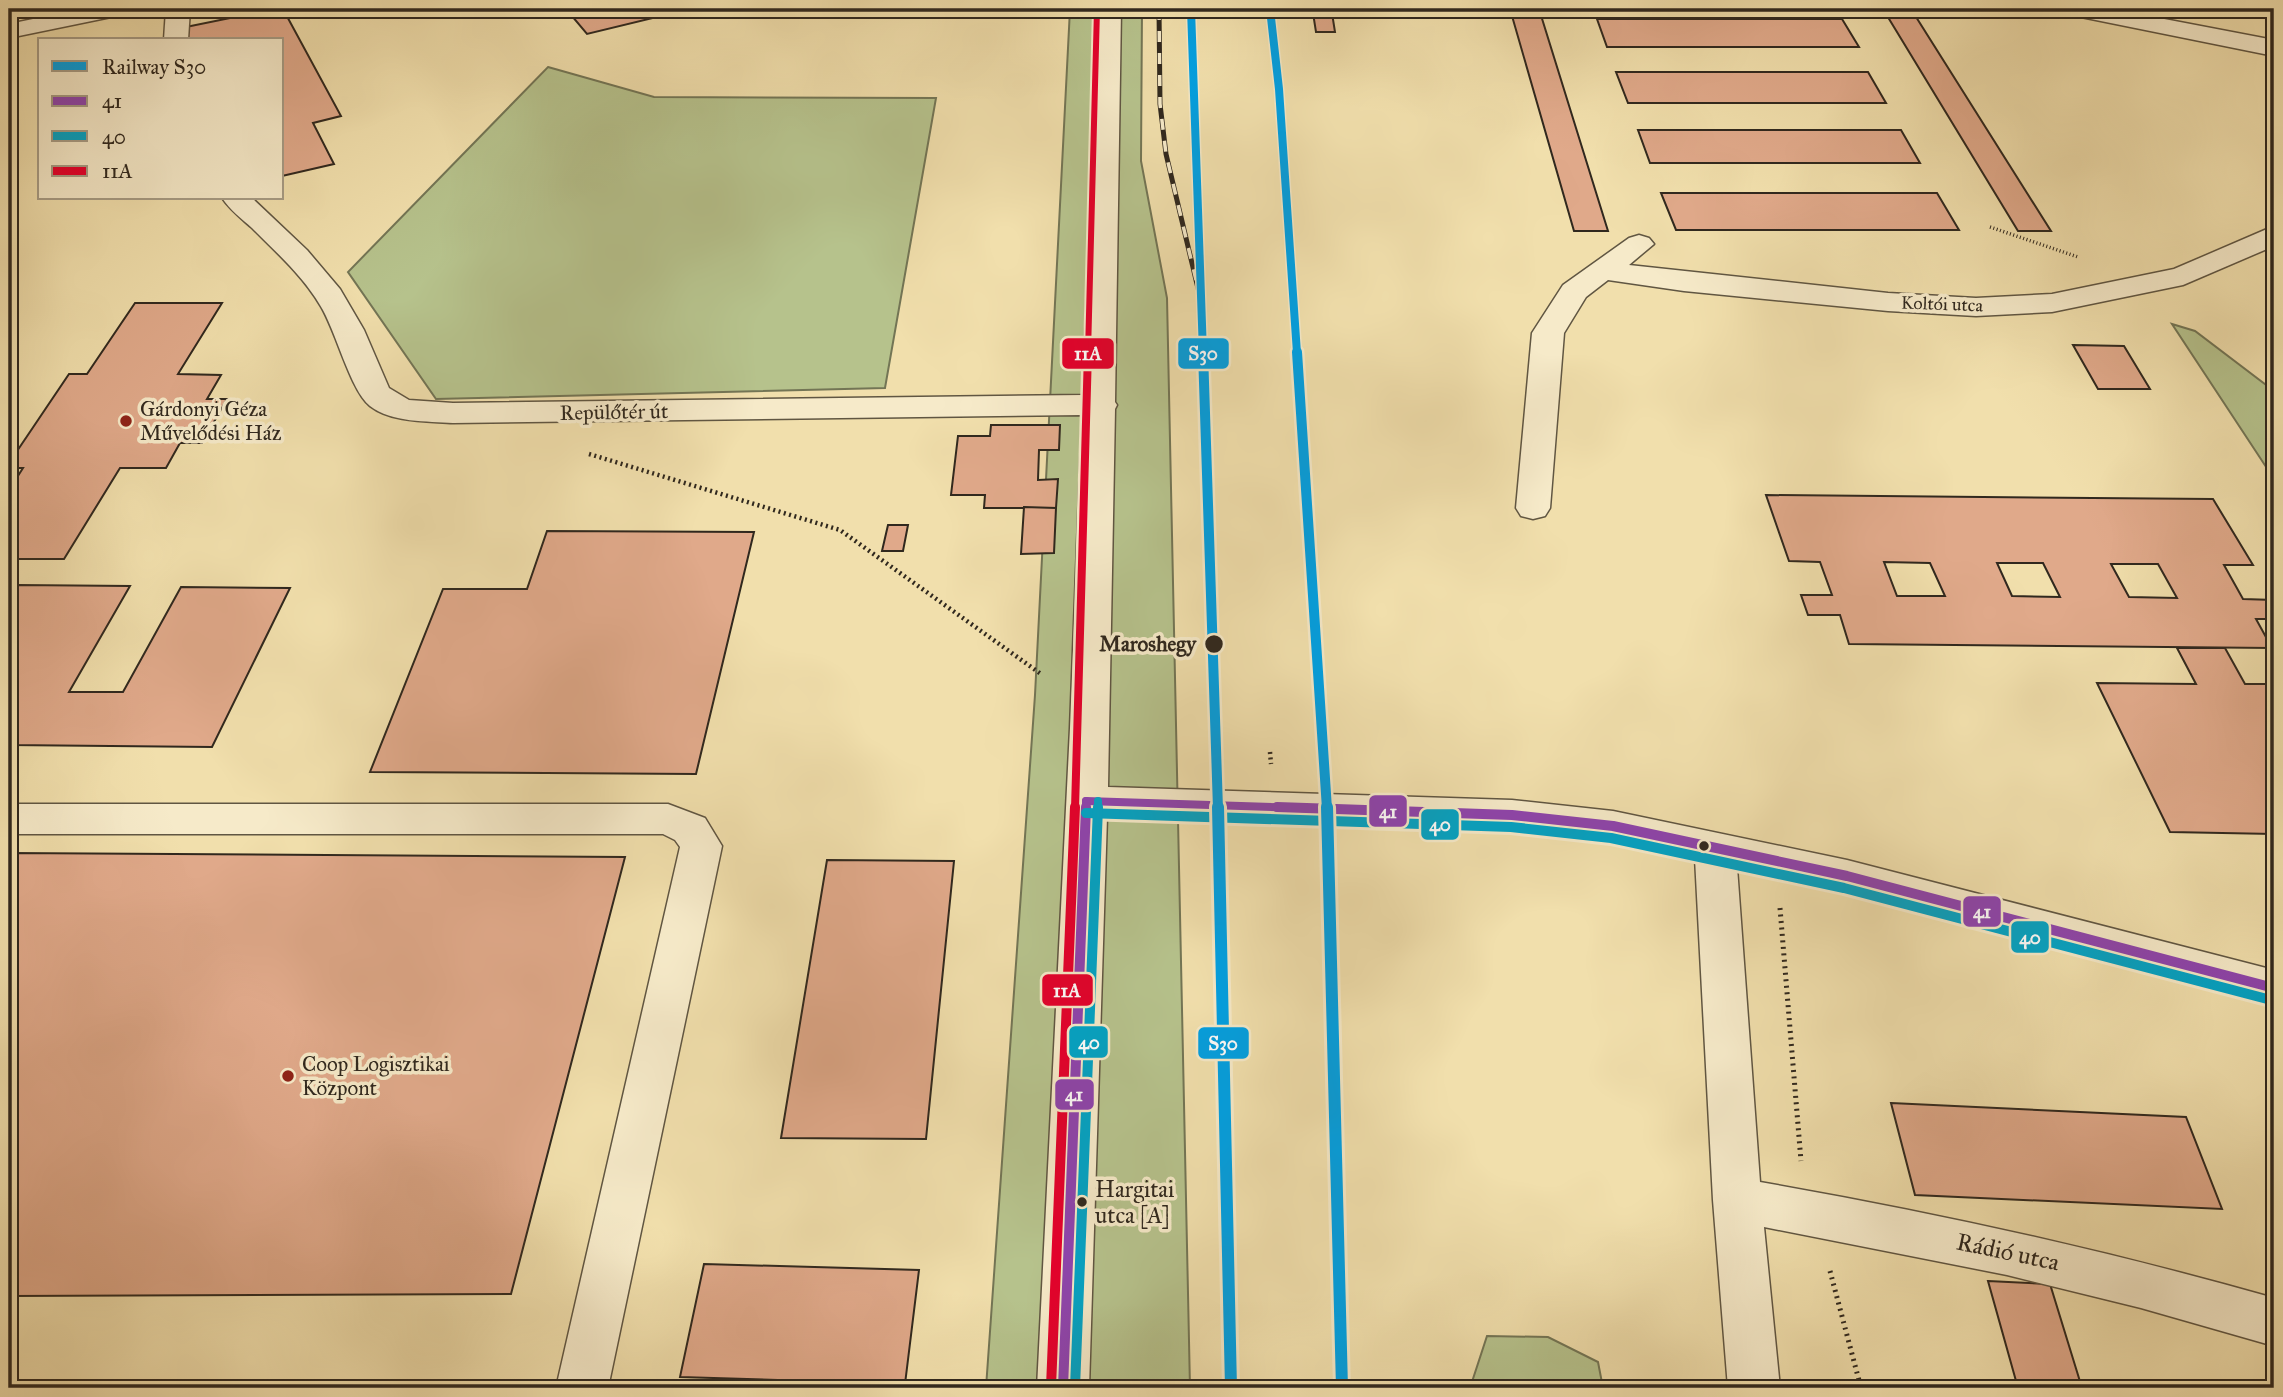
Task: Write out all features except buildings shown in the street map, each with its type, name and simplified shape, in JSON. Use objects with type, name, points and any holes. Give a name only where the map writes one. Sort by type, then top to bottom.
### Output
[{"type":"street","points":[[23,34],[116,9]]},
{"type":"street","points":[[176,38],[178,9]]},
{"type":"street","points":[[1063,1388],[1101,405],[1109,9]]},
{"type":"street","points":[[2076,9],[2274,48]]},
{"type":"street","name":"Repülőtér út","points":[[238,200],[289,248],[330,296],[344,321],[374,392],[382,401],[395,407],[453,413],[1101,405]]},
{"type":"street","name":"Koltói utca","points":[[1600,270],[1684,282],[1888,302],[1976,307],[2052,303],[2183,275],[2274,235]]},
{"type":"street","points":[[1533,508],[1548,333],[1574,291],[1639,244]]},
{"type":"street","points":[[1086,801],[1512,816],[1613,826],[1776,860],[2274,988]]},
{"type":"street","points":[[9,819],[668,819],[690,829],[701,846],[582,1388]]},
{"type":"street","points":[[1715,846],[1737,1200],[1754,1388]]},
{"type":"street","name":"Rádió utca","points":[[1737,1200],[2054,1262],[2177,1293],[2274,1322]]},
{"type":"path","points":[[583,452],[840,530],[1047,678]]},
{"type":"path","points":[[1776,860],[1801,1166],[1861,1388]]},
{"type":"green space","points":[[1070,9],[1142,9],[1141,161],[1167,298],[1190,1388],[986,1388],[1035,695]]},
{"type":"green space","points":[[548,67],[654,97],[936,98],[885,388],[436,399],[348,272]]},
{"type":"green space","points":[[2172,324],[2195,331],[2274,391],[2274,479]]},
{"type":"green space","points":[[1487,1336],[1548,1337],[1598,1362],[1603,1388],[1470,1388]]},
{"type":"railway","points":[[1159,9],[1160,104],[1166,154],[1201,301]]},
{"type":"rail line","name":"S30","points":[[1191,9],[1215,682],[1231,1388]]},
{"type":"rail line","name":"S30","points":[[1270,9],[1279,89],[1327,808],[1342,1388]]},
{"type":"transit line","name":"11A","points":[[1051,1387],[1078,728],[1097,9]]},
{"type":"transit line","name":"41","points":[[1086,801],[1512,815],[1613,826],[1847,876],[2274,988]]},
{"type":"transit line","name":"41","points":[[1063,1388],[1086,801]]},
{"type":"transit line","name":"40","points":[[1075,1388],[1098,801]]},
{"type":"transit line","name":"40","points":[[1086,813],[1511,827],[1611,838],[1844,888],[2271,1000]]},
{"type":"place","name":"Gárdonyi Géza Művelődési Ház","points":[[126,421]]},
{"type":"place","name":"Maroshegy","points":[[1214,644]]},
{"type":"place","name":"Coop Logisztikai Központ","points":[[288,1076]]},
{"type":"place","name":"Hargitai utca [A]","points":[[1082,1202]]}]
